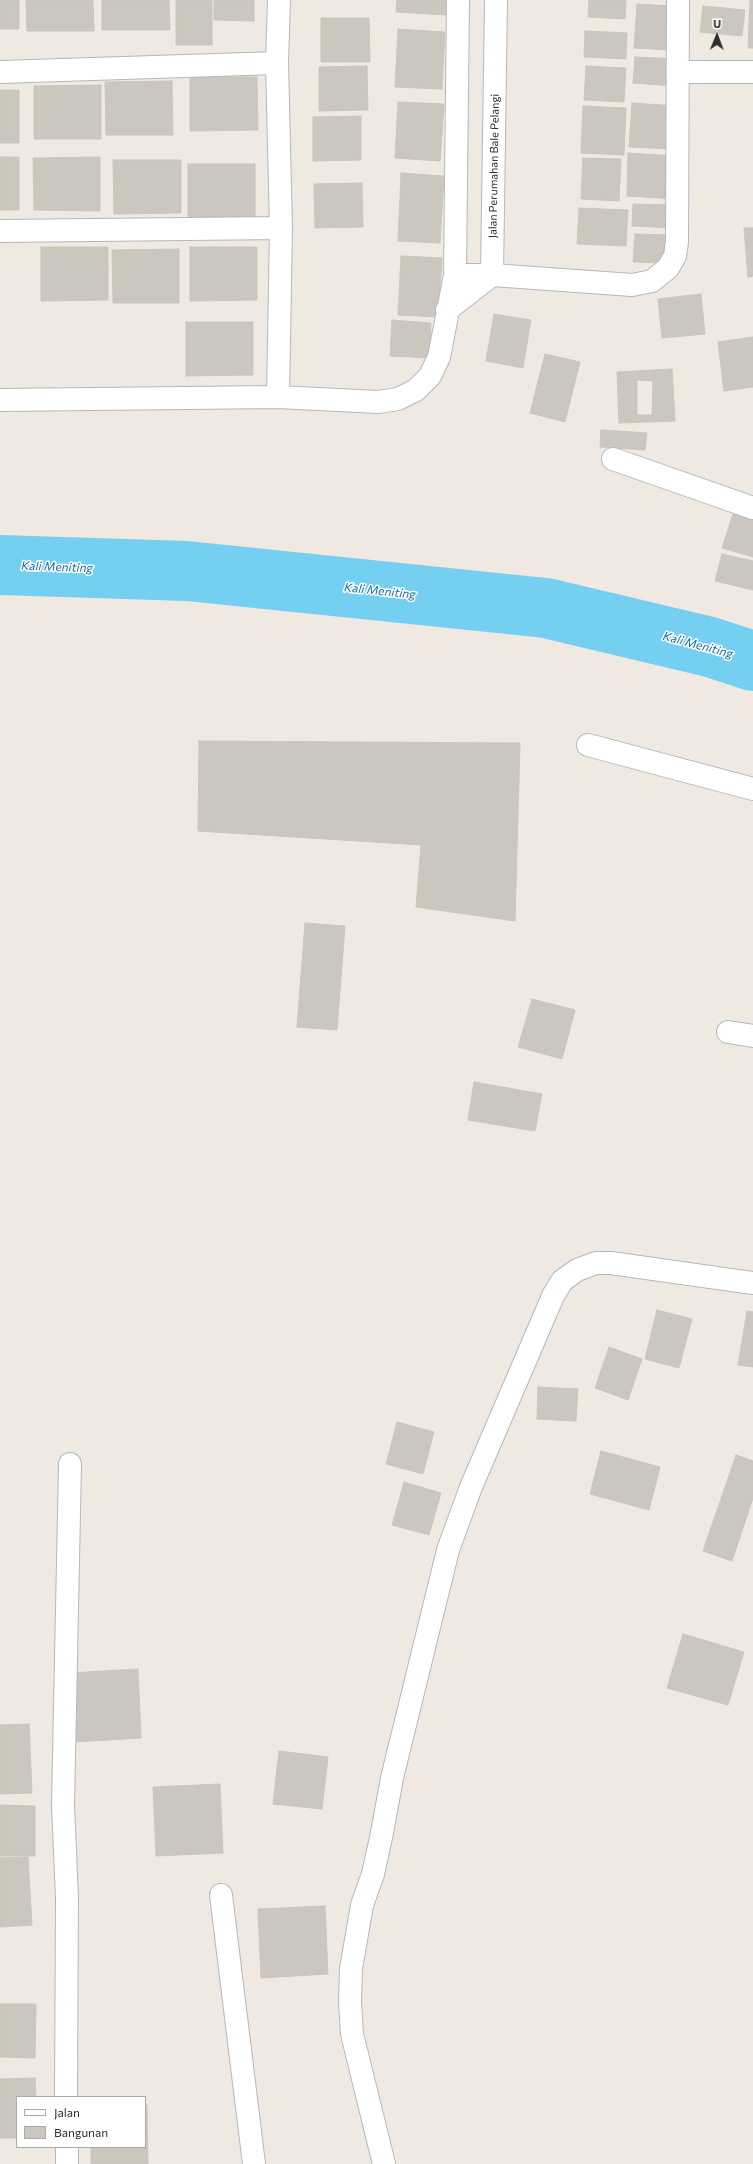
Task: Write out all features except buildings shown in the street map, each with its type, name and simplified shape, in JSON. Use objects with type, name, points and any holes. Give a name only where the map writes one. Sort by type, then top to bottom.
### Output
[{"type":"street","points":[[278,0],[277,63],[281,228],[278,397]]},
{"type":"street","points":[[0,400],[278,397],[378,402],[398,399],[407,395],[423,383],[435,367],[444,336],[447,310],[454,275],[458,0]]},
{"type":"street","name":"Jalan Perumahan Bale Pelangi","points":[[492,275],[496,0]]},
{"type":"street","points":[[454,275],[492,275],[632,286],[646,284],[664,273],[672,262],[677,242],[678,0]]},
{"type":"street","points":[[0,72],[277,63]]},
{"type":"street","points":[[678,72],[753,72]]},
{"type":"street","points":[[0,231],[281,228]]},
{"type":"street","points":[[447,310],[492,275]]},
{"type":"street","points":[[613,459],[753,508]]},
{"type":"street","points":[[588,745],[753,789]]},
{"type":"street","points":[[728,1032],[753,1036]]},
{"type":"street","points":[[384,2164],[352,2034],[350,2002],[351,1969],[361,1911],[373,1874],[392,1778],[448,1550],[470,1487],[553,1296],[562,1282],[577,1270],[596,1263],[611,1263],[753,1283]]},
{"type":"street","points":[[66,2096],[67,1898],[63,1805],[66,1687],[66,1559],[70,1464]]},
{"type":"street","points":[[221,1895],[254,2164]]},
{"type":"street","points":[[67,2148],[67,2164]]},
{"type":"waterway","name":"Kali Meniting","points":[[0,565],[187,571],[546,608],[710,647],[753,661]]}]
